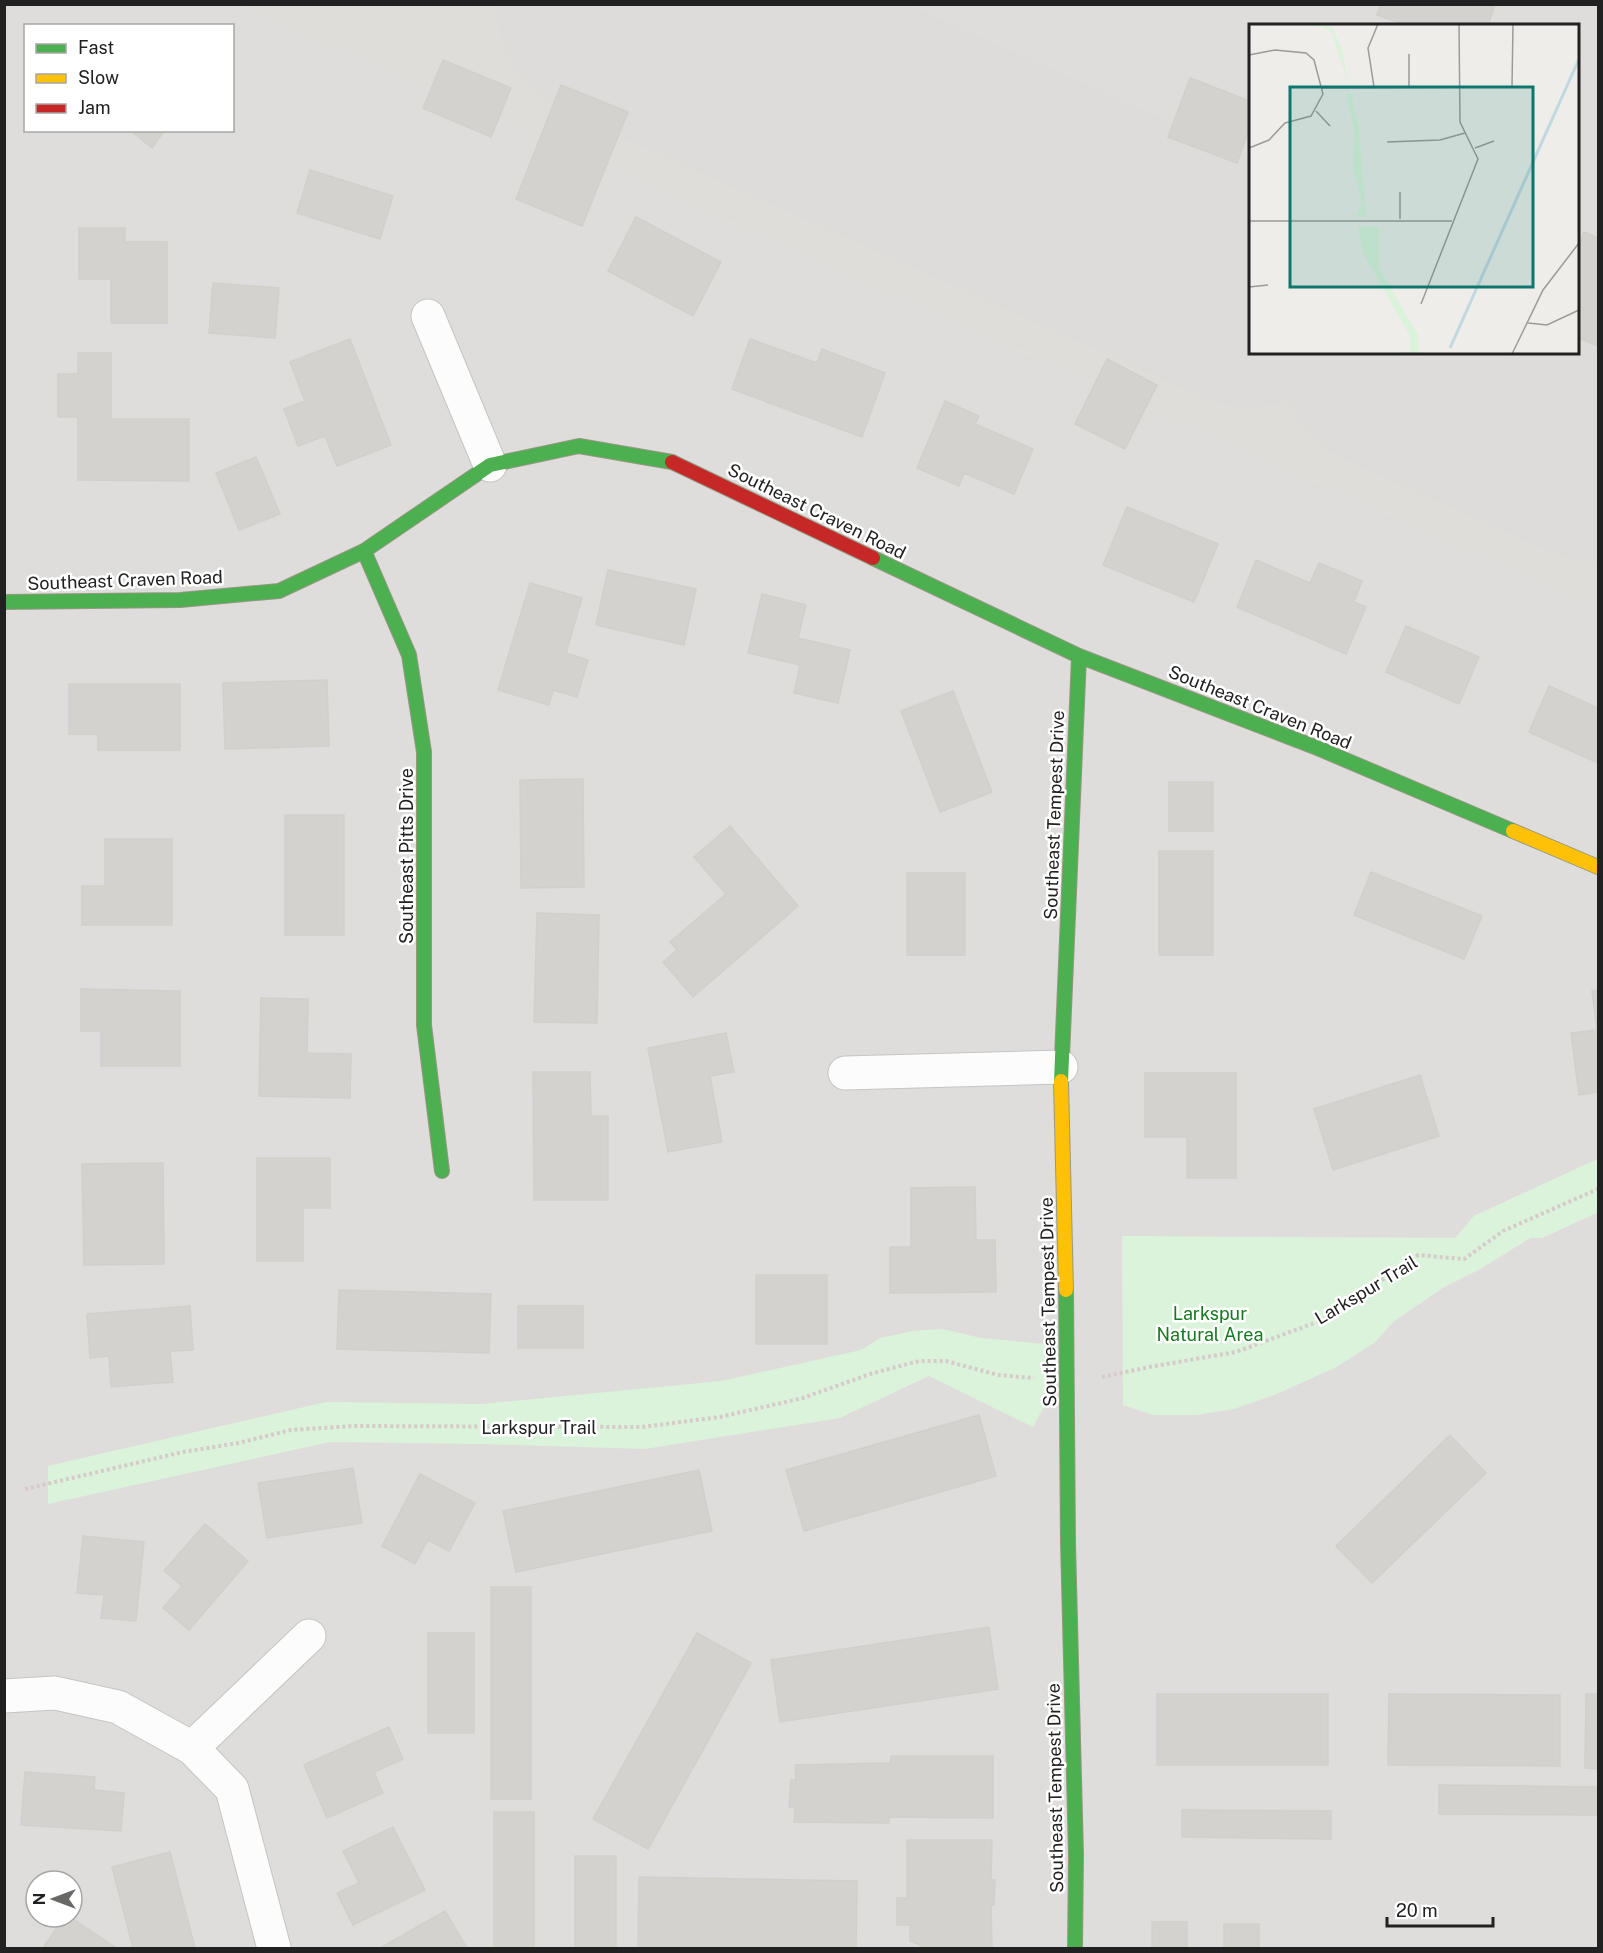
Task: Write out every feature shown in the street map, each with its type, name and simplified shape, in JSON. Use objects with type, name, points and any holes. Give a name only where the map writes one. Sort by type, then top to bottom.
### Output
[{"type":"street","points":[[428,316],[490,465]]},
{"type":"street","name":"Southeast Craven Road","points":[[4,602],[180,600],[279,591],[364,550],[490,465],[579,446],[669,460],[1079,656],[1315,747],[1599,867]]},
{"type":"street","name":"Southeast Pitts Drive","points":[[364,550],[409,655],[424,752],[424,1025],[442,1171]]},
{"type":"street","name":"Southeast Tempest Drive","points":[[1075,1948],[1076,1855],[1068,1543],[1068,1366],[1061,1067],[1079,656]]},
{"type":"street","points":[[845,1073],[1061,1067]]},
{"type":"street","points":[[192,1748],[309,1636]]},
{"type":"street","points":[[4,1696],[55,1693],[118,1707],[192,1748],[232,1789],[274,1948]]},
{"type":"path","name":"Larkspur Trail","points":[[1099,1378],[1149,1366],[1236,1352],[1328,1318],[1418,1256],[1464,1259],[1503,1231],[1599,1189]]},
{"type":"path","name":"Larkspur Trail","points":[[25,1489],[183,1452],[238,1443],[291,1430],[353,1426],[642,1426],[720,1417],[803,1398],[870,1374],[919,1360],[946,1360],[998,1375],[1039,1378]]},
{"type":"shaded area","points":[[5,5],[242,5],[1598,607],[1598,1159],[1474,1216],[1456,1238],[1122,1237],[1274,1395],[1336,1367],[1374,1343],[1394,1321],[1444,1287],[1480,1269],[1530,1238],[1542,1238],[1598,1212],[1598,1948],[5,1948]]},
{"type":"shaded area","points":[[242,5],[822,5],[1249,199],[1249,354],[1579,354],[1579,348],[1598,358],[1598,607]]},
{"type":"shaded area","points":[[822,5],[1598,5],[1598,358],[1579,348],[1579,24],[1249,24],[1249,199]]},
{"type":"green space","name":"Larkspur Natural Area","points":[[1598,1159],[1598,1212],[1542,1238],[1530,1238],[1480,1269],[1444,1287],[1394,1321],[1374,1343],[1336,1367],[1274,1395],[1234,1409],[1196,1415],[1153,1415],[1123,1405],[1122,1236],[1455,1238],[1474,1216]]},
{"type":"green space","points":[[942,1329],[981,1338],[1044,1344],[1044,1406],[1033,1427],[929,1376],[840,1418],[645,1449],[330,1442],[48,1504],[48,1466],[326,1402],[481,1404],[721,1381],[861,1350],[880,1338],[913,1331]]},
{"type":"building","points":[[1381,4],[1495,4],[1489,24],[1403,24],[1377,15]]},
{"type":"building","points":[[443,60],[511,88],[491,137],[423,108]]},
{"type":"building","points":[[1190,78],[1249,101],[1249,130],[1237,163],[1168,137]]},
{"type":"building","points":[[561,85],[628,112],[582,226],[516,199]]},
{"type":"building","points":[[132,132],[164,132],[152,148]]},
{"type":"building","points":[[310,170],[393,196],[380,239],[297,213]]},
{"type":"building","points":[[636,217],[721,262],[693,316],[608,271]]},
{"type":"building","points":[[79,228],[125,228],[125,242],[167,242],[167,323],[111,323],[111,279],[79,279]]},
{"type":"building","points":[[1584,232],[1598,238],[1598,346],[1579,338],[1579,245]]},
{"type":"building","points":[[213,283],[279,288],[275,338],[209,333]]},
{"type":"building","points":[[350,339],[391,445],[337,466],[325,436],[298,446],[284,409],[305,401],[290,362]]},
{"type":"building","points":[[750,339],[817,363],[822,349],[885,373],[862,437],[732,389]]},
{"type":"building","points":[[78,353],[111,353],[111,419],[189,419],[189,481],[78,480],[78,417],[58,417],[58,374],[78,374]]},
{"type":"building","points":[[1107,359],[1157,385],[1125,449],[1075,424]]},
{"type":"building","points":[[945,401],[979,416],[975,424],[1033,449],[1014,494],[964,473],[959,486],[917,468]]},
{"type":"building","points":[[256,457],[280,514],[239,530],[216,473]]},
{"type":"building","points":[[1127,507],[1218,544],[1194,602],[1103,565]]},
{"type":"building","points":[[1256,560],[1310,583],[1319,563],[1362,581],[1354,602],[1366,607],[1346,654],[1237,607]]},
{"type":"building","points":[[608,570],[696,589],[684,645],[596,625]]},
{"type":"building","points":[[530,583],[582,598],[566,653],[588,660],[577,697],[553,690],[549,705],[498,690]]},
{"type":"building","points":[[762,594],[806,605],[798,638],[850,650],[838,703],[794,693],[800,665],[748,653]]},
{"type":"building","points":[[1406,626],[1479,657],[1459,704],[1386,672]]},
{"type":"building","points":[[327,680],[329,746],[225,749],[223,683]]},
{"type":"building","points":[[69,684],[180,684],[180,750],[98,750],[98,734],[69,734]]},
{"type":"building","points":[[1549,686],[1598,708],[1598,763],[1529,732]]},
{"type":"building","points":[[953,691],[992,792],[940,812],[901,711]]},
{"type":"building","points":[[583,779],[584,887],[521,888],[520,780]]},
{"type":"building","points":[[1169,782],[1213,782],[1213,831],[1169,831]]},
{"type":"building","points":[[285,815],[344,815],[344,935],[285,935]]},
{"type":"building","points":[[730,826],[798,906],[693,997],[663,962],[677,950],[670,942],[726,894],[694,857]]},
{"type":"building","points":[[105,839],[172,839],[172,925],[82,925],[82,886],[105,886]]},
{"type":"building","points":[[1159,851],[1213,851],[1213,955],[1159,955]]},
{"type":"building","points":[[1371,872],[1482,916],[1464,959],[1354,915]]},
{"type":"building","points":[[907,873],[965,873],[965,955],[907,955]]},
{"type":"building","points":[[537,913],[599,915],[597,1023],[534,1022]]},
{"type":"building","points":[[81,989],[180,991],[180,1066],[101,1066],[101,1031],[81,1031]]},
{"type":"building","points":[[1598,990],[1598,1092],[1579,1095],[1571,1033],[1597,1030],[1592,991]]},
{"type":"building","points":[[261,998],[308,999],[307,1053],[351,1054],[350,1098],[259,1096]]},
{"type":"building","points":[[726,1033],[734,1072],[710,1076],[722,1142],[668,1152],[648,1048]]},
{"type":"building","points":[[533,1072],[590,1072],[591,1116],[608,1116],[608,1200],[534,1200]]},
{"type":"building","points":[[1145,1073],[1236,1073],[1236,1178],[1187,1178],[1187,1137],[1145,1137]]},
{"type":"building","points":[[1420,1075],[1439,1136],[1333,1170],[1314,1109]]},
{"type":"building","points":[[257,1158],[330,1158],[330,1208],[303,1208],[303,1261],[257,1261]]},
{"type":"building","points":[[163,1163],[164,1264],[84,1265],[82,1164]]},
{"type":"building","points":[[975,1187],[976,1240],[995,1240],[996,1292],[890,1293],[890,1247],[911,1247],[911,1188]]},
{"type":"building","points":[[756,1275],[827,1275],[827,1344],[756,1344]]},
{"type":"building","points":[[339,1290],[491,1294],[489,1353],[337,1349]]},
{"type":"building","points":[[190,1306],[193,1350],[170,1351],[173,1382],[111,1387],[109,1356],[90,1358],[87,1314]]},
{"type":"building","points":[[518,1306],[583,1306],[583,1348],[518,1348]]},
{"type":"building","points":[[979,1415],[996,1476],[804,1531],[786,1470]]},
{"type":"building","points":[[1450,1435],[1486,1473],[1372,1583],[1336,1546]]},
{"type":"building","points":[[353,1468],[362,1523],[267,1538],[258,1483]]},
{"type":"building","points":[[699,1470],[712,1531],[516,1572],[503,1511]]},
{"type":"building","points":[[420,1474],[475,1503],[449,1551],[428,1540],[415,1564],[382,1546]]},
{"type":"building","points":[[205,1524],[248,1561],[189,1630],[163,1608],[182,1586],[164,1571]]},
{"type":"building","points":[[83,1536],[144,1542],[136,1621],[101,1618],[104,1595],[77,1593]]},
{"type":"building","points":[[491,1587],[531,1587],[531,1799],[491,1799]]},
{"type":"building","points":[[989,1627],[998,1689],[780,1722],[771,1660]]},
{"type":"building","points":[[428,1633],[474,1633],[474,1733],[428,1733]]},
{"type":"building","points":[[697,1633],[751,1663],[648,1849],[593,1819]]},
{"type":"building","points":[[1157,1694],[1328,1694],[1328,1765],[1157,1765]]},
{"type":"building","points":[[1389,1694],[1560,1695],[1560,1766],[1388,1765]]},
{"type":"building","points":[[1586,1694],[1598,1694],[1598,1769],[1585,1768]]},
{"type":"building","points":[[389,1727],[403,1759],[374,1772],[383,1793],[327,1818],[304,1765]]},
{"type":"building","points":[[891,1756],[993,1756],[993,1818],[889,1817],[889,1823],[794,1822],[795,1807],[789,1807],[791,1780],[796,1780],[795,1765],[890,1763]]},
{"type":"building","points":[[25,1772],[95,1777],[94,1790],[124,1793],[121,1831],[21,1825]]},
{"type":"building","points":[[1439,1785],[1598,1787],[1598,1815],[1439,1814]]},
{"type":"building","points":[[1182,1810],[1331,1811],[1331,1839],[1182,1837]]},
{"type":"building","points":[[494,1812],[534,1812],[534,1948],[494,1948]]},
{"type":"building","points":[[393,1827],[425,1890],[353,1925],[337,1893],[359,1883],[343,1851]]},
{"type":"building","points":[[907,1840],[992,1840],[991,1880],[995,1880],[994,1905],[991,1905],[992,1948],[925,1947],[910,1941],[910,1925],[897,1925],[897,1898],[907,1898]]},
{"type":"building","points":[[170,1852],[195,1948],[133,1948],[112,1867]]},
{"type":"building","points":[[575,1856],[616,1856],[616,1948],[575,1948]]},
{"type":"building","points":[[639,1877],[857,1881],[856,1948],[638,1948]]},
{"type":"building","points":[[445,1911],[467,1948],[380,1948]]},
{"type":"building","points":[[1152,1922],[1187,1922],[1187,1948],[1152,1948]]},
{"type":"building","points":[[1224,1924],[1259,1924],[1259,1948],[1224,1948]]},
{"type":"building","points":[[84,1926],[115,1947],[114,1948],[43,1948],[56,1929],[84,1929]]},
{"type":"runway","points":[[615,4],[1249,288]]},
{"type":"runway","points":[[1400,354],[1598,443]]},
{"type":"traffic: fast","points":[[4,602],[180,600],[279,591],[364,551],[490,465],[579,446],[672,462]]},
{"type":"traffic: fast","points":[[364,551],[409,655],[424,752],[424,1025],[442,1171]]},
{"type":"traffic: fast","points":[[873,558],[1079,656],[1315,747],[1513,831]]},
{"type":"traffic: fast","points":[[1061,1081],[1079,656]]},
{"type":"traffic: fast","points":[[1066,1290],[1068,1543],[1076,1855],[1075,1948]]},
{"type":"traffic: slow","points":[[1513,831],[1598,867]]},
{"type":"traffic: slow","points":[[1061,1081],[1066,1290]]},
{"type":"traffic: jam","points":[[672,462],[873,558]]}]
